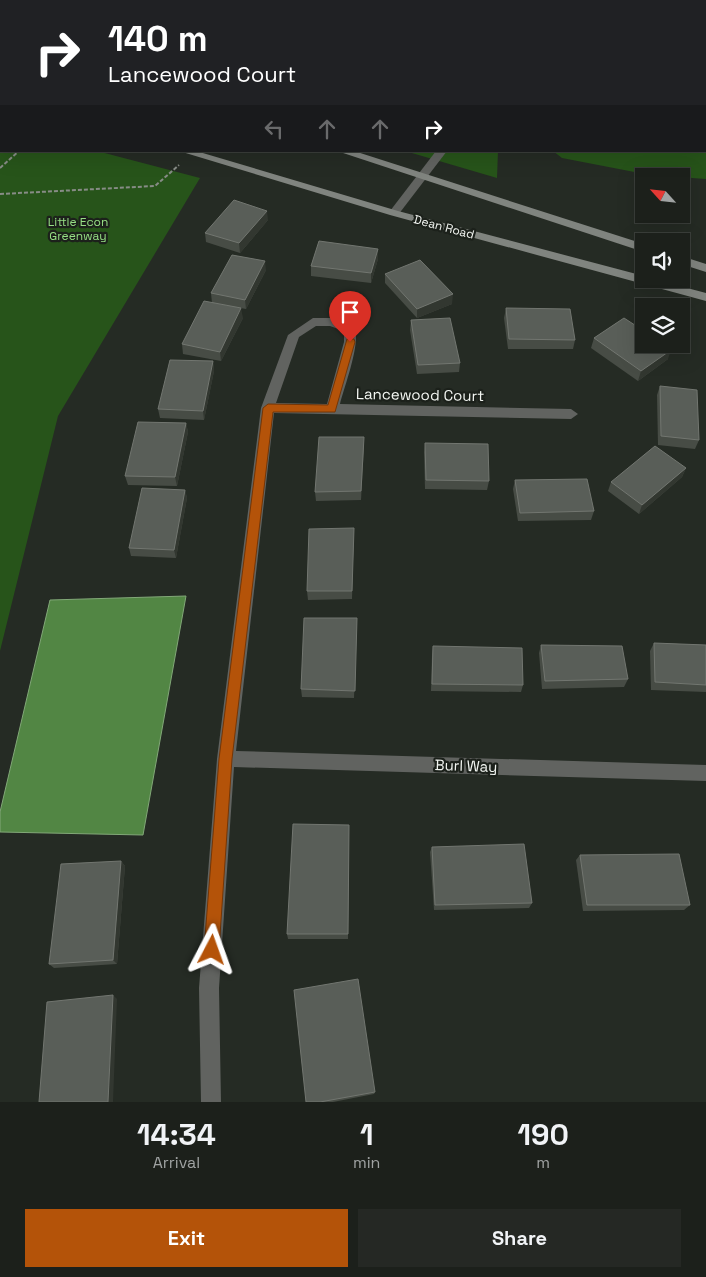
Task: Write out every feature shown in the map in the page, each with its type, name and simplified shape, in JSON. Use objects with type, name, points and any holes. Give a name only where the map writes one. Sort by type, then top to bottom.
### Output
[{"type":"main road","name":"Dean Road","points":[[187,152],[394,213],[706,297]]},
{"type":"main road","points":[[345,152],[635,245]]},
{"type":"main road","points":[[690,263],[706,268]]},
{"type":"street","points":[[394,213],[441,152]]},
{"type":"street","points":[[211,1102],[209,988],[226,759],[268,408],[294,335],[313,322],[331,322],[350,329],[350,342],[332,409]]},
{"type":"street","name":"Lancewood Court","points":[[268,408],[571,414]]},
{"type":"street","name":"Burl Way","points":[[226,759],[706,773]]},
{"type":"path","points":[[0,168],[18,152]]},
{"type":"path","points":[[0,194],[155,186],[180,164]]},
{"type":"green space","name":"Little Econ Greenway","points":[[0,152],[101,152],[200,178],[58,416],[0,651]]},
{"type":"green space","points":[[408,152],[498,152],[497,178]]},
{"type":"green space","points":[[554,152],[706,152],[706,179],[690,178],[690,168],[635,168],[635,172],[562,158]]},
{"type":"shaded area","points":[[186,596],[143,835],[0,832],[0,812],[50,600]]},
{"type":"building","points":[[234,200],[267,211],[239,243],[205,233]]},
{"type":"building","points":[[319,241],[378,249],[371,273],[311,266]]},
{"type":"building","points":[[232,255],[265,261],[245,300],[211,293]]},
{"type":"building","points":[[420,260],[453,294],[417,309],[385,274]]},
{"type":"building","points":[[204,301],[241,308],[220,352],[182,344]]},
{"type":"building","points":[[506,308],[570,309],[575,340],[509,339]]},
{"type":"building","points":[[450,318],[460,363],[418,365],[411,320]]},
{"type":"building","points":[[624,318],[635,325],[635,353],[667,353],[641,371],[594,338]]},
{"type":"building","points":[[170,360],[213,361],[203,411],[158,409]]},
{"type":"building","points":[[660,386],[697,390],[699,440],[661,436]]},
{"type":"building","points":[[138,422],[186,423],[175,477],[125,476]]},
{"type":"building","points":[[319,437],[364,437],[361,491],[315,492]]},
{"type":"building","points":[[425,443],[488,444],[489,481],[426,480]]},
{"type":"building","points":[[655,446],[686,468],[642,505],[611,482]]},
{"type":"building","points":[[587,479],[594,511],[520,513],[515,480]]},
{"type":"building","points":[[142,488],[185,490],[174,550],[129,548]]},
{"type":"building","points":[[354,528],[352,591],[307,591],[309,529]]},
{"type":"building","points":[[304,618],[357,618],[355,691],[301,689]]},
{"type":"building","points":[[654,643],[706,645],[706,685],[655,682]]},
{"type":"building","points":[[541,645],[622,646],[628,679],[545,681]]},
{"type":"building","points":[[433,646],[522,648],[523,685],[432,684]]},
{"type":"building","points":[[293,824],[349,825],[348,934],[287,934]]},
{"type":"building","points":[[524,844],[532,903],[435,905],[432,847]]},
{"type":"building","points":[[679,854],[690,905],[587,905],[580,855]]},
{"type":"building","points":[[121,861],[113,960],[49,964],[61,864]]},
{"type":"building","points":[[358,979],[375,1092],[320,1102],[306,1102],[294,990]]},
{"type":"building","points":[[113,995],[108,1102],[39,1102],[47,1002]]},
{"type":"route","points":[[212,950],[226,759],[268,408],[332,409],[350,342]]}]
